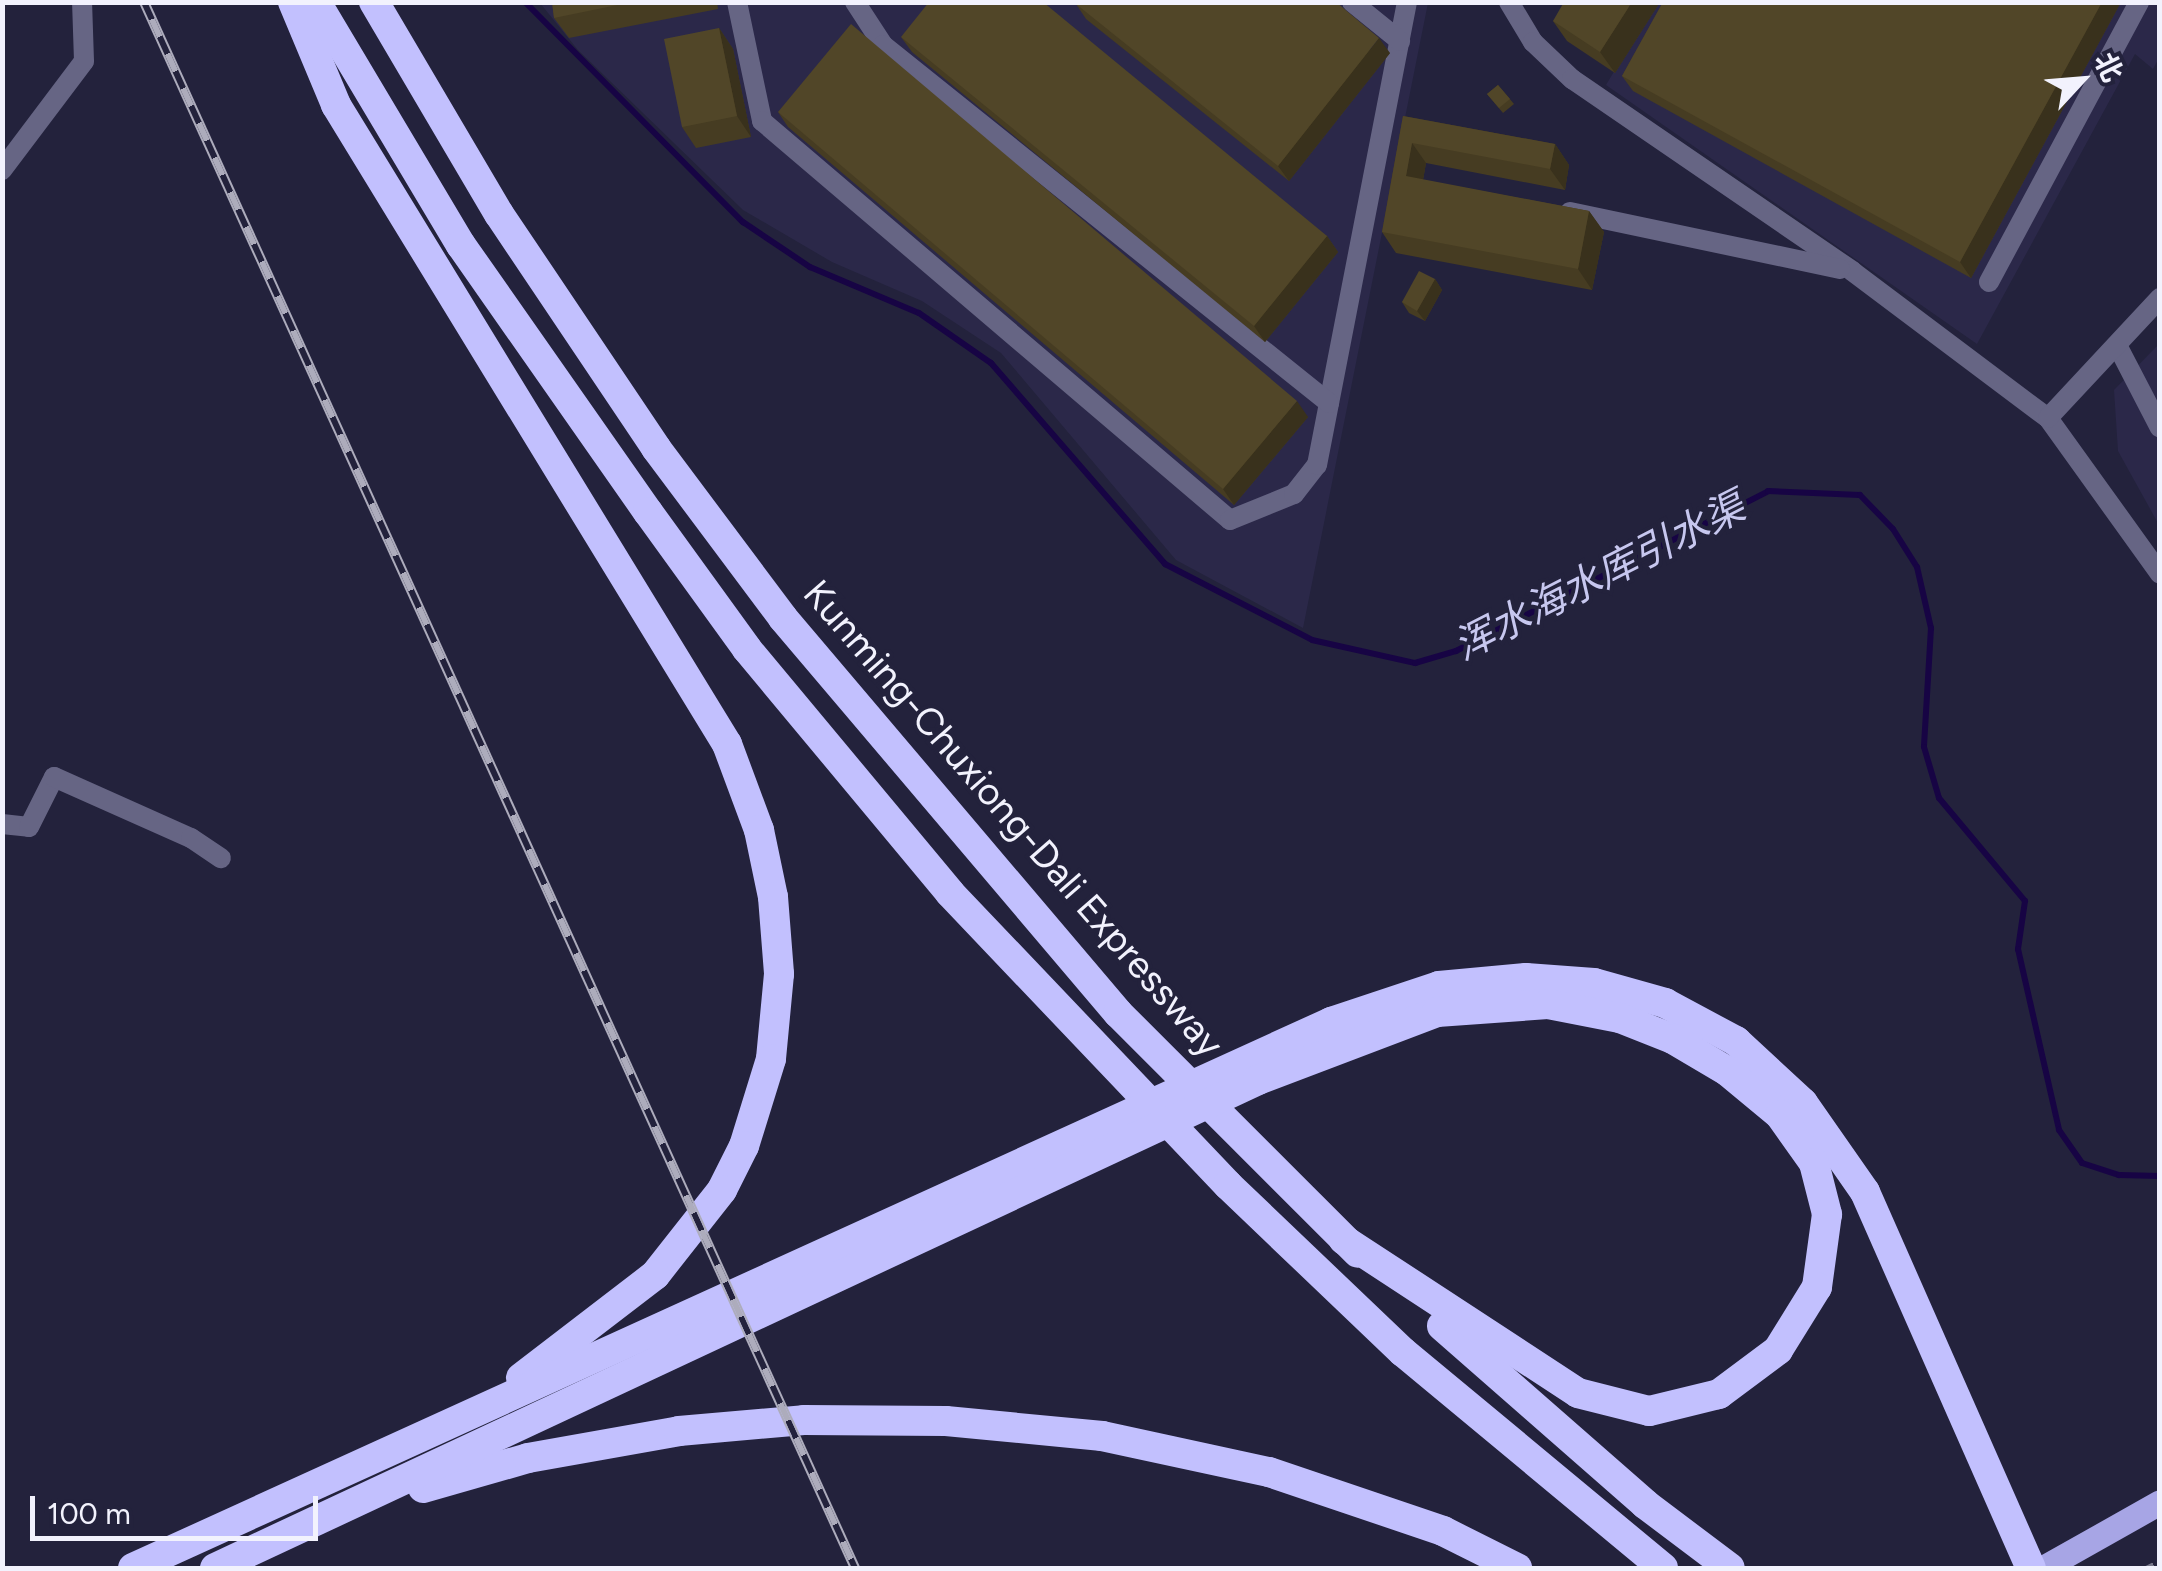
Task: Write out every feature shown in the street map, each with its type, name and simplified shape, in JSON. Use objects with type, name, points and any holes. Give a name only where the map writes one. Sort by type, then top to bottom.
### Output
[{"type":"highway","points":[[293,2],[336,105],[727,744],[758,830],[777,934],[772,1059],[744,1146],[722,1190],[656,1275],[610,1316],[450,1426]]},
{"type":"highway","points":[[316,2],[461,245],[638,497],[747,650],[950,893],[1104,1059],[1322,1275],[1404,1352],[1663,1568]]},
{"type":"highway","name":"Kunming-Chuxiong-Dali Expressway","points":[[374,2],[498,214],[656,448],[783,618],[1118,1013],[1344,1240],[1645,1504],[1730,1568]]},
{"type":"highway","points":[[133,1568],[960,1204],[1251,1071],[1395,997],[1495,979],[1594,983],[1700,1020],[1770,1069],[1845,1160],[1892,1248],[1988,1484],[2031,1568]]},
{"type":"highway","points":[[1251,1071],[1452,1009],[1526,1003],[1595,1012],[1673,1039],[1755,1092],[1800,1139],[1827,1214],[1817,1287],[1778,1350],[1719,1394],[1649,1411],[1578,1393],[1344,1240]]},
{"type":"highway","points":[[215,1568],[960,1204]]},
{"type":"highway","points":[[292,1532],[472,1473],[623,1440],[804,1420],[946,1420],[1102,1436],[1269,1472],[1443,1531],[1516,1568]]},
{"type":"main road","points":[[2044,1568],[2160,1502]]},
{"type":"street","points":[[2,170],[84,61],[82,2]]},
{"type":"street","points":[[737,2],[762,122],[1230,520],[1294,494],[1317,465],[1407,2]]},
{"type":"street","points":[[855,2],[883,46],[1329,402]]},
{"type":"street","points":[[1352,2],[1400,41]]},
{"type":"street","points":[[1510,2],[1534,42],[1572,79],[1852,271],[2048,418],[2160,574]]},
{"type":"street","points":[[1990,282],[2139,2]]},
{"type":"street","points":[[1542,206],[1852,271]]},
{"type":"street","points":[[2048,418],[2160,298]]},
{"type":"street","points":[[2116,345],[2160,428]]},
{"type":"street","points":[[2,824],[29,827],[54,777],[191,838],[221,858]]},
{"type":"path","points":[[2146,1568],[2160,1561]]},
{"type":"shaded area","points":[[540,3],[1428,3],[1303,628],[1176,560],[1001,353],[922,301],[832,262],[743,210],[578,50]]},
{"type":"shaded area","points":[[1655,3],[2159,3],[2159,58],[2153,69],[2135,54],[1977,344],[1606,85]]},
{"type":"shaded area","points":[[2159,344],[2159,525],[2118,451],[2114,390]]},
{"type":"building","points":[[552,2],[632,2],[554,18]]},
{"type":"building","points":[[929,2],[1043,2],[1327,236],[1254,326],[901,37]]},
{"type":"building","points":[[1077,2],[1336,2],[1379,38],[1278,166]]},
{"type":"building","points":[[1564,2],[1632,2],[1600,52],[1553,21]]},
{"type":"building","points":[[1663,2],[2102,2],[1960,262],[1622,76]]},
{"type":"building","points":[[851,24],[1297,401],[1223,489],[778,112]]},
{"type":"building","points":[[719,28],[737,116],[682,127],[664,39]]},
{"type":"building","points":[[1498,85],[1510,99],[1499,108],[1487,94]]},
{"type":"building","points":[[1403,116],[1555,144],[1550,169],[1412,143],[1406,176],[1589,211],[1578,269],[1382,232]]},
{"type":"building","points":[[1419,271],[1435,279],[1417,311],[1402,302]]},
{"type":"waterway","name":"浑水海水库引水渠","points":[[525,2],[743,222],[810,267],[919,313],[991,363],[1165,564],[1312,640],[1415,663],[1456,651],[1768,491],[1860,495],[1893,529],[1917,567],[1931,628],[1924,747],[1939,798],[2025,901],[2018,949],[2059,1130],[2082,1163],[2119,1175],[2160,1176]]},
{"type":"railway","points":[[144,2],[855,1568]]}]
